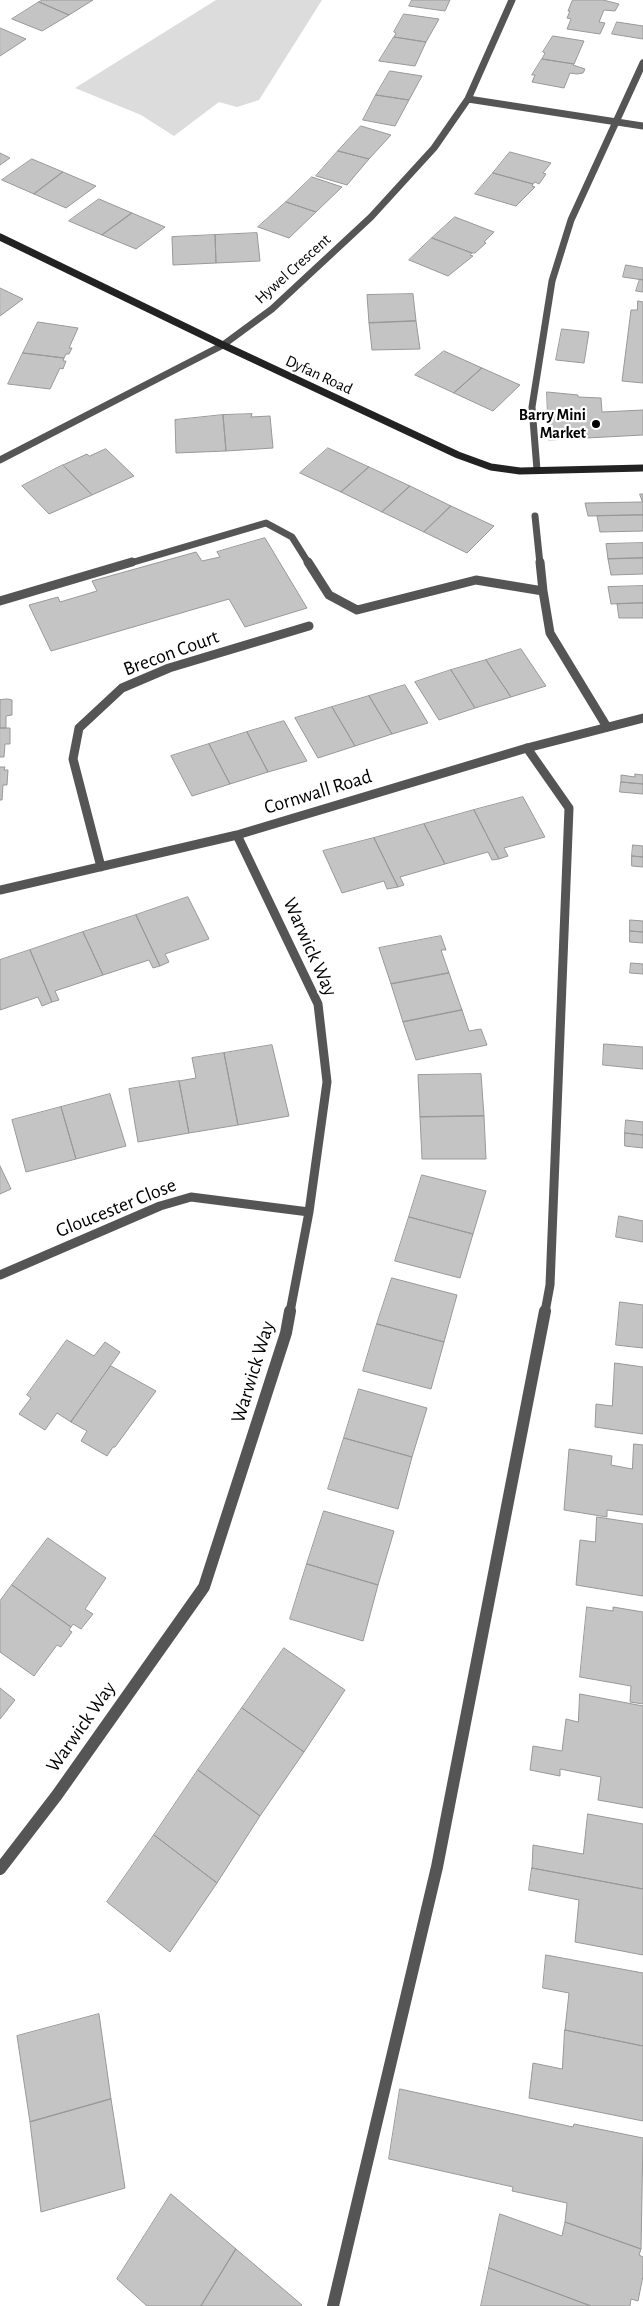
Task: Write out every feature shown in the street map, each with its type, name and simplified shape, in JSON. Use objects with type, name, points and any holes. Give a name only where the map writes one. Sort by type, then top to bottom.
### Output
[{"type":"street","name":"Hywel Crescent","points":[[0,460],[223,345],[272,309],[371,218],[434,148],[468,99],[512,0]]},
{"type":"street","points":[[537,470],[532,408],[552,281],[571,220],[618,122],[643,63]]},
{"type":"street","points":[[468,99],[643,126]]},
{"type":"street","name":"Dyfan Road","points":[[0,237],[223,345],[458,455],[491,467],[537,470],[643,468]]},
{"type":"street","points":[[535,516],[542,591],[550,634],[607,727]]},
{"type":"street","points":[[0,601],[266,522],[292,537],[329,595],[357,610],[476,580],[542,591]]},
{"type":"street","name":"Brecon Court","points":[[101,867],[73,759],[79,728],[122,688],[169,668],[309,626]]},
{"type":"street","name":"Cornwall Road","points":[[0,890],[237,834],[527,748],[643,718]]},
{"type":"street","points":[[333,2306],[437,1867],[550,1285],[569,808],[527,748]]},
{"type":"street","name":"Warwick Way","points":[[0,1870],[57,1794],[204,1587],[286,1333],[309,1212],[328,1082],[318,1004],[237,834]]},
{"type":"street","name":"Gloucester Close","points":[[0,1275],[160,1206],[191,1197],[309,1212]]},
{"type":"shaded area","points":[[216,0],[322,0],[259,100],[237,107],[219,102],[174,136],[141,115],[75,88]]},
{"type":"building","points":[[43,0],[93,0],[69,15],[39,2]]},
{"type":"building","points":[[412,0],[450,0],[445,11],[409,6]]},
{"type":"building","points":[[603,0],[619,4],[615,11],[604,10],[599,22],[605,23],[600,34],[567,29],[571,19],[567,18],[570,11],[568,11],[572,1]]},
{"type":"building","points":[[39,2],[69,15],[42,31],[12,19]]},
{"type":"building","points":[[404,14],[439,19],[426,42],[394,37],[396,33],[394,32]]},
{"type":"building","points":[[617,22],[643,26],[643,39],[612,34]]},
{"type":"building","points":[[0,28],[26,39],[0,56]]},
{"type":"building","points":[[553,36],[584,41],[574,64],[542,59],[545,53],[543,52]]},
{"type":"building","points":[[394,37],[426,42],[415,66],[379,61]]},
{"type":"building","points":[[542,59],[574,64],[585,69],[583,73],[570,73],[564,88],[532,82],[535,75],[532,75]]},
{"type":"building","points":[[390,71],[422,76],[409,100],[376,95]]},
{"type":"building","points":[[376,95],[409,100],[395,126],[363,120]]},
{"type":"building","points":[[361,126],[391,135],[369,159],[338,151]]},
{"type":"building","points":[[338,151],[369,159],[347,185],[316,176]]},
{"type":"building","points":[[510,152],[551,163],[543,173],[546,174],[539,184],[493,173]]},
{"type":"building","points":[[0,153],[10,158],[0,165]]},
{"type":"building","points":[[32,159],[63,172],[34,194],[2,180]]},
{"type":"building","points":[[63,172],[96,186],[66,208],[34,194]]},
{"type":"building","points":[[493,173],[533,184],[532,186],[535,187],[516,206],[475,194]]},
{"type":"building","points":[[312,177],[342,187],[316,212],[286,202]]},
{"type":"building","points":[[99,199],[132,213],[102,235],[69,221]]},
{"type":"building","points":[[286,202],[316,212],[289,238],[258,227]]},
{"type":"building","points":[[132,213],[165,227],[136,249],[102,235]]},
{"type":"building","points":[[455,217],[494,232],[475,253],[432,238]]},
{"type":"building","points":[[257,233],[260,261],[216,263],[215,235]]},
{"type":"building","points":[[215,235],[216,263],[173,265],[172,237]]},
{"type":"building","points":[[432,238],[472,253],[470,255],[473,256],[448,276],[409,260]]},
{"type":"building","points":[[626,265],[643,268],[643,280],[623,277]]},
{"type":"building","points":[[640,279],[643,280],[643,292],[636,291]]},
{"type":"building","points":[[0,288],[23,299],[0,316]]},
{"type":"building","points":[[413,294],[416,321],[369,323],[367,295]]},
{"type":"building","points":[[638,301],[643,302],[643,383],[622,381],[631,310],[637,310]]},
{"type":"building","points":[[416,321],[420,349],[372,350],[369,323]]},
{"type":"building","points":[[38,322],[78,328],[69,348],[72,348],[69,354],[66,354],[64,358],[23,353]]},
{"type":"building","points":[[562,329],[589,332],[584,363],[556,360]]},
{"type":"building","points":[[444,351],[482,368],[454,393],[415,375]]},
{"type":"building","points":[[23,353],[64,358],[63,361],[66,361],[63,369],[60,368],[50,389],[8,384]]},
{"type":"building","points":[[482,368],[520,385],[493,411],[454,393]]},
{"type":"building","name":"Barry Mini Market","points":[[547,392],[578,395],[578,397],[601,398],[602,412],[643,410],[643,435],[549,440]]},
{"type":"building","points":[[252,414],[251,417],[270,416],[273,448],[226,451],[223,415]]},
{"type":"building","points":[[223,415],[226,451],[176,453],[175,420]]},
{"type":"building","points":[[328,448],[369,467],[341,492],[300,473]]},
{"type":"building","points":[[106,449],[134,476],[92,495],[63,465],[87,454],[89,456]]},
{"type":"building","points":[[63,465],[92,495],[49,514],[22,486]]},
{"type":"building","points":[[369,467],[410,486],[382,512],[341,492]]},
{"type":"building","points":[[410,486],[451,506],[424,532],[382,512]]},
{"type":"building","points":[[640,494],[643,494],[643,515],[588,516],[585,503],[642,502]]},
{"type":"building","points":[[451,506],[494,526],[467,553],[424,532]]},
{"type":"building","points":[[643,515],[643,531],[600,532],[597,516]]},
{"type":"building","points":[[265,538],[307,608],[245,627],[229,599],[51,651],[29,605],[58,597],[60,602],[97,591],[92,581],[196,552],[202,561],[220,557],[217,552]]},
{"type":"building","points":[[643,543],[643,558],[608,559],[606,544]]},
{"type":"building","points":[[643,558],[643,574],[611,575],[608,559]]},
{"type":"building","points":[[643,586],[643,603],[611,604],[608,587]]},
{"type":"building","points":[[643,603],[643,618],[619,618],[617,604]]},
{"type":"building","points":[[521,649],[546,686],[511,697],[486,660]]},
{"type":"building","points":[[486,660],[511,697],[475,708],[451,670]]},
{"type":"building","points":[[451,670],[475,708],[439,720],[415,682]]},
{"type":"building","points":[[405,685],[428,723],[392,734],[369,696]]},
{"type":"building","points":[[369,696],[392,734],[355,746],[332,707]]},
{"type":"building","points":[[0,700],[12,700],[12,715],[6,716],[6,728],[0,728]]},
{"type":"building","points":[[332,707],[355,746],[318,758],[295,718]]},
{"type":"building","points":[[284,721],[307,761],[268,772],[247,732]]},
{"type":"building","points":[[0,728],[10,728],[10,744],[5,744],[4,757],[0,757]]},
{"type":"building","points":[[247,732],[268,772],[230,784],[209,744]]},
{"type":"building","points":[[209,744],[230,784],[192,796],[171,756]]},
{"type":"building","points":[[0,767],[5,767],[4,770],[8,770],[7,785],[3,785],[2,800],[0,800]]},
{"type":"building","points":[[635,774],[643,775],[643,784],[621,782],[621,775],[635,777]]},
{"type":"building","points":[[621,782],[643,784],[643,794],[620,792]]},
{"type":"building","points":[[523,797],[545,837],[504,848],[508,856],[499,859],[474,810]]},
{"type":"building","points":[[474,810],[499,859],[492,860],[488,852],[445,864],[424,824]]},
{"type":"building","points":[[424,824],[445,864],[400,877],[404,885],[398,887],[374,838]]},
{"type":"building","points":[[374,838],[398,887],[387,889],[384,881],[342,893],[323,851]]},
{"type":"building","points":[[633,845],[643,846],[643,857],[632,856]]},
{"type":"building","points":[[632,856],[643,857],[643,867],[632,866]]},
{"type":"building","points":[[188,897],[209,939],[165,954],[169,962],[160,966],[136,915]]},
{"type":"building","points":[[136,915],[160,966],[153,968],[149,960],[103,975],[83,932]]},
{"type":"building","points":[[630,920],[643,921],[643,932],[630,931]]},
{"type":"building","points":[[630,931],[643,932],[643,943],[630,942]]},
{"type":"building","points":[[83,932],[103,975],[55,991],[59,1000],[52,1002],[30,950]]},
{"type":"building","points":[[441,936],[446,950],[441,950],[449,973],[391,984],[379,948]]},
{"type":"building","points":[[30,950],[52,1002],[42,1006],[38,997],[0,1010],[0,960]]},
{"type":"building","points":[[631,963],[643,964],[643,974],[630,973]]},
{"type":"building","points":[[449,973],[462,1010],[403,1022],[391,984]]},
{"type":"building","points":[[462,1010],[469,1031],[481,1029],[487,1045],[416,1060],[403,1022]]},
{"type":"building","points":[[604,1044],[643,1047],[643,1069],[603,1065]]},
{"type":"building","points":[[272,1045],[289,1116],[238,1125],[224,1053]]},
{"type":"building","points":[[224,1053],[238,1125],[189,1133],[179,1081],[196,1078],[192,1058]]},
{"type":"building","points":[[481,1074],[484,1116],[420,1117],[418,1075]]},
{"type":"building","points":[[179,1081],[189,1133],[138,1142],[129,1089]]},
{"type":"building","points":[[110,1094],[126,1146],[76,1159],[61,1107]]},
{"type":"building","points":[[61,1107],[76,1159],[26,1172],[12,1120]]},
{"type":"building","points":[[484,1116],[486,1159],[422,1159],[420,1117]]},
{"type":"building","points":[[626,1120],[643,1122],[643,1135],[625,1133]]},
{"type":"building","points":[[625,1133],[643,1135],[643,1148],[625,1146]]},
{"type":"building","points":[[0,1166],[11,1189],[0,1194]]},
{"type":"building","points":[[422,1175],[486,1191],[473,1234],[409,1217]]},
{"type":"building","points":[[619,1216],[643,1221],[643,1242],[616,1237]]},
{"type":"building","points":[[409,1217],[473,1234],[460,1278],[395,1261]]},
{"type":"building","points":[[392,1278],[457,1295],[444,1342],[377,1324]]},
{"type":"building","points":[[620,1302],[643,1305],[643,1348],[616,1345]]},
{"type":"building","points":[[377,1324],[444,1342],[431,1389],[363,1371]]},
{"type":"building","points":[[67,1340],[94,1356],[105,1342],[120,1352],[71,1422],[57,1413],[45,1430],[19,1414],[31,1398],[27,1395]]},
{"type":"building","points":[[615,1363],[643,1367],[643,1434],[595,1427],[596,1404],[612,1406]]},
{"type":"building","points":[[111,1366],[156,1391],[107,1456],[81,1441],[87,1431],[71,1422]]},
{"type":"building","points":[[359,1389],[427,1408],[412,1457],[344,1438]]},
{"type":"building","points":[[344,1438],[412,1457],[398,1509],[328,1489]]},
{"type":"building","points":[[634,1444],[643,1445],[643,1515],[607,1510],[607,1517],[564,1510],[569,1449],[612,1456],[611,1465],[632,1469]]},
{"type":"building","points":[[324,1511],[394,1531],[378,1585],[307,1564]]},
{"type":"building","points":[[597,1517],[643,1524],[643,1596],[576,1585],[580,1540],[595,1542]]},
{"type":"building","points":[[48,1538],[106,1578],[85,1609],[93,1614],[81,1629],[73,1624],[71,1627],[12,1585]]},
{"type":"building","points":[[307,1564],[378,1585],[363,1641],[290,1619]]},
{"type":"building","points":[[12,1585],[71,1627],[69,1630],[72,1632],[61,1647],[57,1645],[34,1676],[0,1652],[0,1601]]},
{"type":"building","points":[[587,1607],[613,1611],[613,1607],[643,1612],[643,1704],[630,1702],[631,1686],[580,1677]]},
{"type":"building","points":[[284,1648],[345,1690],[304,1752],[242,1708]]},
{"type":"building","points":[[0,1688],[15,1700],[0,1719]]},
{"type":"building","points":[[580,1694],[643,1706],[643,1808],[598,1800],[601,1777],[560,1769],[560,1776],[530,1770],[533,1746],[562,1751],[566,1719],[578,1722]]},
{"type":"building","points":[[242,1708],[304,1752],[260,1816],[198,1770]]},
{"type":"building","points":[[198,1770],[260,1816],[217,1883],[154,1835]]},
{"type":"building","points":[[588,1814],[643,1824],[643,1889],[532,1868],[533,1845],[583,1854]]},
{"type":"building","points":[[154,1835],[217,1883],[170,1952],[107,1902]]},
{"type":"building","points":[[532,1868],[643,1889],[643,1955],[575,1942],[579,1900],[529,1890]]},
{"type":"building","points":[[546,1955],[643,1973],[643,2046],[565,2030],[569,1993],[543,1988]]},
{"type":"building","points":[[99,2014],[111,2099],[30,2122],[17,2036]]},
{"type":"building","points":[[565,2030],[643,2046],[643,2121],[529,2098],[533,2063],[562,2069]]},
{"type":"building","points":[[400,2089],[573,2127],[574,2124],[643,2138],[641,2249],[565,2222],[567,2203],[512,2191],[513,2187],[389,2159]]},
{"type":"building","points":[[111,2099],[125,2188],[41,2212],[30,2122]]},
{"type":"building","points":[[171,2194],[236,2249],[201,2306],[147,2306],[117,2279]]},
{"type":"building","points":[[500,2214],[562,2236],[565,2222],[641,2249],[639,2255],[643,2257],[643,2276],[638,2301],[631,2299],[630,2306],[591,2306],[489,2268]]},
{"type":"building","points":[[236,2249],[302,2305],[201,2306]]},
{"type":"building","points":[[489,2268],[591,2306],[481,2306]]},
{"type":"place","name":"Barry Mini Market","points":[[596,424]]}]
